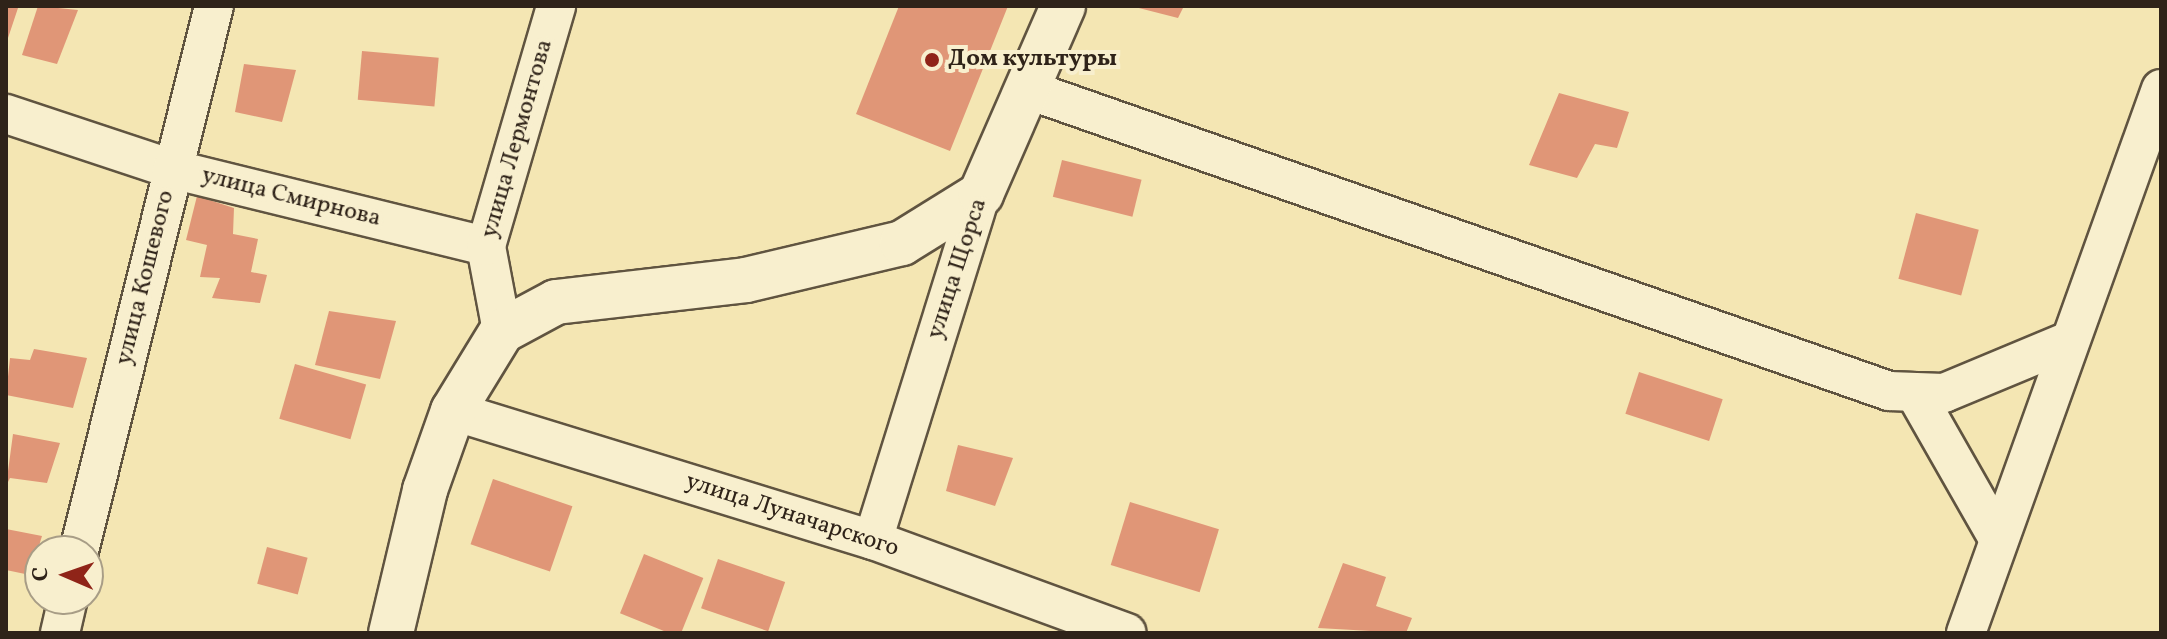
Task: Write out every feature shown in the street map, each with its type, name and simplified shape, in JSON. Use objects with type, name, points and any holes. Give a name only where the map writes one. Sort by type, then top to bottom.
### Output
[{"type":"street","name":"улица Кошевого","points":[[83,535],[214,6]]},
{"type":"street","name":"улица Лермонтова","points":[[502,331],[486,246],[556,6]]},
{"type":"street","name":"улица Щорса","points":[[873,540],[981,194],[1029,90],[1063,6]]},
{"type":"street","points":[[1966,633],[2161,89]]},
{"type":"street","points":[[1029,90],[1918,398],[2069,341]]},
{"type":"street","name":"улица Смирнова","points":[[6,114],[172,169],[486,246]]},
{"type":"street","points":[[391,633],[425,490],[453,411],[502,331],[556,302],[858,258],[902,243],[981,194]]},
{"type":"street","points":[[1918,398],[1999,540]]},
{"type":"street","name":"улица Луначарского","points":[[453,411],[873,540],[1127,633]]},
{"type":"building","points":[[6,6],[18,8],[7,41],[6,41]]},
{"type":"building","points":[[38,6],[78,10],[57,64],[22,55]]},
{"type":"building","name":"Дом культуры","points":[[899,6],[1008,6],[950,151],[856,114]]},
{"type":"building","points":[[1131,6],[1184,6],[1178,18]]},
{"type":"building","points":[[362,51],[439,58],[434,107],[358,100]]},
{"type":"building","points":[[244,64],[296,70],[282,122],[235,112]]},
{"type":"building","points":[[1559,93],[1629,112],[1617,148],[1595,144],[1577,178],[1529,165]]},
{"type":"building","points":[[1062,160],[1142,180],[1132,217],[1053,197]]},
{"type":"building","points":[[197,196],[234,208],[233,234],[258,239],[251,272],[267,275],[260,303],[212,298],[220,278],[200,277],[207,245],[186,240]]},
{"type":"building","points":[[1916,213],[1979,230],[1961,296],[1898,279]]},
{"type":"building","points":[[329,311],[396,321],[380,379],[315,365]]},
{"type":"building","points":[[34,349],[87,358],[73,408],[6,395],[10,358],[30,360]]},
{"type":"building","points":[[295,364],[366,384],[350,439],[279,419]]},
{"type":"building","points":[[1639,372],[1723,399],[1709,441],[1625,414]]},
{"type":"building","points":[[13,434],[60,443],[47,483],[10,478],[6,486]]},
{"type":"building","points":[[958,445],[1013,458],[995,506],[946,491]]},
{"type":"building","points":[[493,479],[572,506],[550,572],[471,544]]},
{"type":"building","points":[[1130,502],[1219,529],[1200,592],[1111,565]]},
{"type":"building","points":[[6,529],[37,535],[24,535],[24,574],[6,570]]},
{"type":"building","points":[[267,547],[308,558],[298,595],[257,584]]},
{"type":"building","points":[[644,554],[703,578],[681,633],[669,633],[620,613]]},
{"type":"building","points":[[718,559],[785,582],[768,631],[701,608]]},
{"type":"building","points":[[1343,563],[1386,577],[1376,606],[1412,618],[1406,633],[1318,628]]},
{"type":"place","name":"Дом культуры","points":[[932,60]]}]
